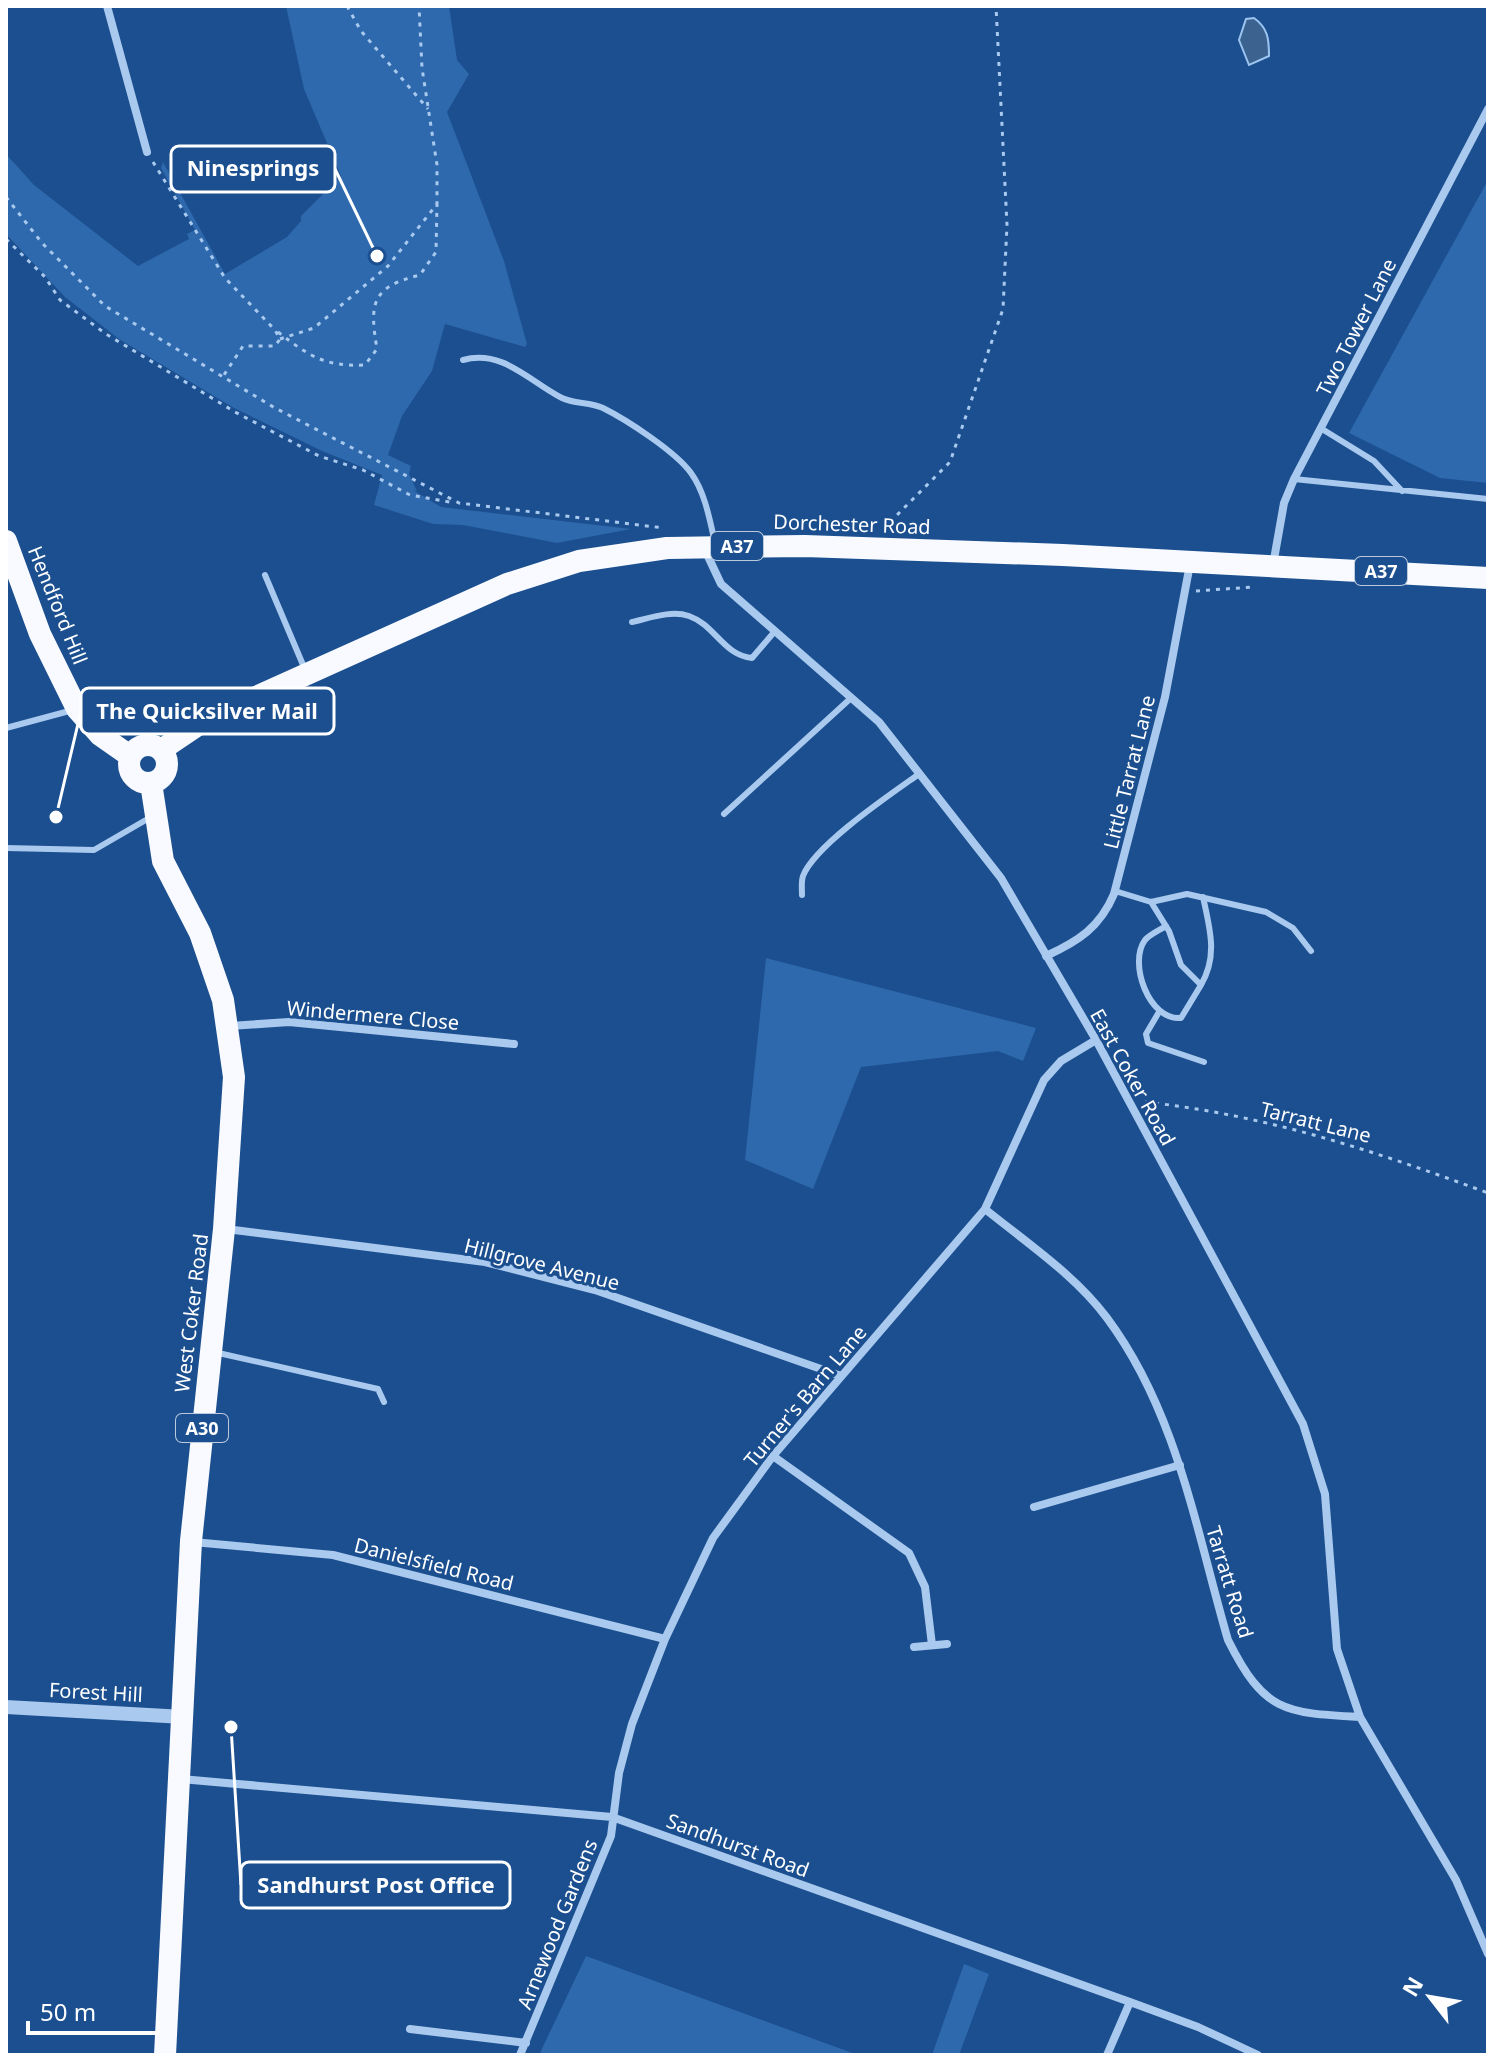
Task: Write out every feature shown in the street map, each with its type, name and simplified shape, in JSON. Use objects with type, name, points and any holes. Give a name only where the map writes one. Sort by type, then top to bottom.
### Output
[{"type":"highway","name":"Hendford Hill","points":[[6,541],[40,634],[77,709],[100,735],[130,756]]},
{"type":"highway","name":"Dorchester Road","points":[[161,750],[207,719],[507,584],[541,572],[624,553],[710,546],[818,546],[1488,578]]},
{"type":"highway","points":[[144,745],[161,750],[167,767],[161,777],[151,783],[133,776],[130,756],[144,745]]},
{"type":"highway","name":"West Coker Road","points":[[151,783],[163,861],[213,965],[229,1026],[234,1112],[191,1541],[165,2055]]},
{"type":"street","points":[[107,6],[147,152]]},
{"type":"street","name":"Two Tower Lane","points":[[1273,567],[1284,503],[1294,479],[1488,109]]},
{"type":"street","name":"East Coker Road","points":[[710,546],[721,584],[879,722],[1001,878],[1096,1040],[1303,1424],[1325,1494],[1337,1649],[1360,1717],[1456,1880],[1488,1954]]},
{"type":"street","name":"Little Tarrat Lane","points":[[1046,956],[1084,936],[1099,924],[1115,891],[1165,697],[1190,563]]},
{"type":"street","name":"Windermere Close","points":[[229,1026],[289,1022],[514,1044]]},
{"type":"street","name":"Turner's Barn Lane","points":[[612,1817],[632,1724],[665,1639],[713,1538],[773,1456],[985,1209],[1044,1080],[1061,1061],[1096,1040]]},
{"type":"street","name":"Tarratt Road","points":[[985,1209],[1070,1278],[1107,1317],[1146,1379],[1171,1434],[1228,1640],[1243,1669],[1266,1697],[1298,1714],[1360,1717]]},
{"type":"street","name":"Hillgrove Avenue","points":[[224,1229],[485,1262],[595,1290],[841,1376]]},
{"type":"street","points":[[773,1456],[909,1553],[925,1587],[932,1645]]},
{"type":"street","points":[[1034,1507],[1180,1465]]},
{"type":"street","name":"Danielsfield Road","points":[[191,1541],[333,1555],[665,1639]]},
{"type":"street","points":[[914,1647],[947,1644]]},
{"type":"street","name":"Forest Hill","points":[[6,1707],[184,1717]]},
{"type":"street","name":"Sandhurst Road","points":[[180,1779],[612,1817],[1198,2027],[1258,2055]]},
{"type":"street","name":"Arnewood Gardens","points":[[520,2055],[598,1872],[611,1836],[612,1817]]},
{"type":"street","points":[[1107,2055],[1130,2002]]},
{"type":"street","points":[[410,2029],[526,2043]]},
{"type":"lane","points":[[463,360],[473,357],[525,372],[562,399],[600,406],[636,426],[691,473],[706,506],[710,546]]},
{"type":"lane","points":[[1322,429],[1374,461],[1402,491]]},
{"type":"lane","points":[[1294,479],[1488,499]]},
{"type":"lane","points":[[265,575],[307,675]]},
{"type":"lane","points":[[632,622],[665,614],[690,616],[735,654],[752,658],[775,631]]},
{"type":"lane","points":[[724,814],[851,698]]},
{"type":"lane","points":[[6,728],[77,709]]},
{"type":"lane","points":[[802,895],[802,878],[810,865],[872,808],[919,774]]},
{"type":"lane","points":[[6,848],[94,850],[154,815]]},
{"type":"lane","points":[[1115,891],[1151,902],[1163,901],[1179,893],[1266,912],[1293,928],[1311,951]]},
{"type":"lane","points":[[1166,926],[1145,940],[1139,960],[1146,994],[1159,1012],[1173,1019],[1181,1018],[1211,968],[1212,940],[1203,897]]},
{"type":"lane","points":[[1151,902],[1166,926],[1181,965],[1201,985]]},
{"type":"lane","points":[[1159,1012],[1146,1034],[1148,1043],[1204,1062]]},
{"type":"lane","points":[[211,1352],[378,1389],[384,1402]]},
{"type":"path","points":[[347,6],[361,31],[428,110]]},
{"type":"path","points":[[147,152],[225,278],[275,330],[309,357],[342,366],[365,365],[377,349],[372,318],[377,296],[391,282],[420,275],[436,252],[437,165],[428,110],[419,6]]},
{"type":"path","points":[[873,539],[950,462],[1003,309],[1007,225],[996,6]]},
{"type":"path","points":[[6,197],[42,243],[105,306],[222,378],[459,503]]},
{"type":"path","points":[[222,378],[243,346],[275,346],[280,339],[314,328],[388,266],[437,204]]},
{"type":"path","points":[[6,239],[45,277],[60,300],[106,334],[235,412],[319,456],[363,470],[410,495],[673,529]]},
{"type":"path","points":[[275,330],[280,339]]},
{"type":"path","name":"Tarratt Lane","points":[[1130,1104],[1146,1101],[1299,1130],[1399,1158],[1488,1193]]},
{"type":"shaded area","points":[[286,6],[449,6],[457,60],[469,74],[447,112],[504,261],[527,344],[525,347],[445,324],[432,371],[402,416],[388,455],[411,466],[409,474],[417,491],[413,490],[441,507],[631,529],[557,543],[463,525],[433,524],[374,505],[382,475],[322,451],[234,408],[119,339],[65,297],[6,234],[6,154],[34,185],[138,266],[189,239],[187,234],[195,230],[161,168],[163,162],[225,274],[287,237],[301,221],[301,216],[341,176],[304,89]]},
{"type":"shaded area","points":[[1254,18],[1267,34],[1269,56],[1249,65],[1239,40],[1246,19]]},
{"type":"shaded area","points":[[1488,180],[1488,483],[1440,478],[1349,433]]},
{"type":"shaded area","points":[[766,958],[1036,1028],[1023,1061],[998,1051],[861,1067],[813,1189],[745,1160]]},
{"type":"shaded area","points":[[586,1956],[858,2055],[539,2055]]},
{"type":"shaded area","points":[[964,1964],[989,1974],[959,2055],[932,2055]]},
{"type":"place","name":"Ninesprings","points":[[377,256]]},
{"type":"place","name":"The Quicksilver Mail","points":[[56,817]]},
{"type":"place","name":"Sandhurst Post Office","points":[[231,1727]]}]
